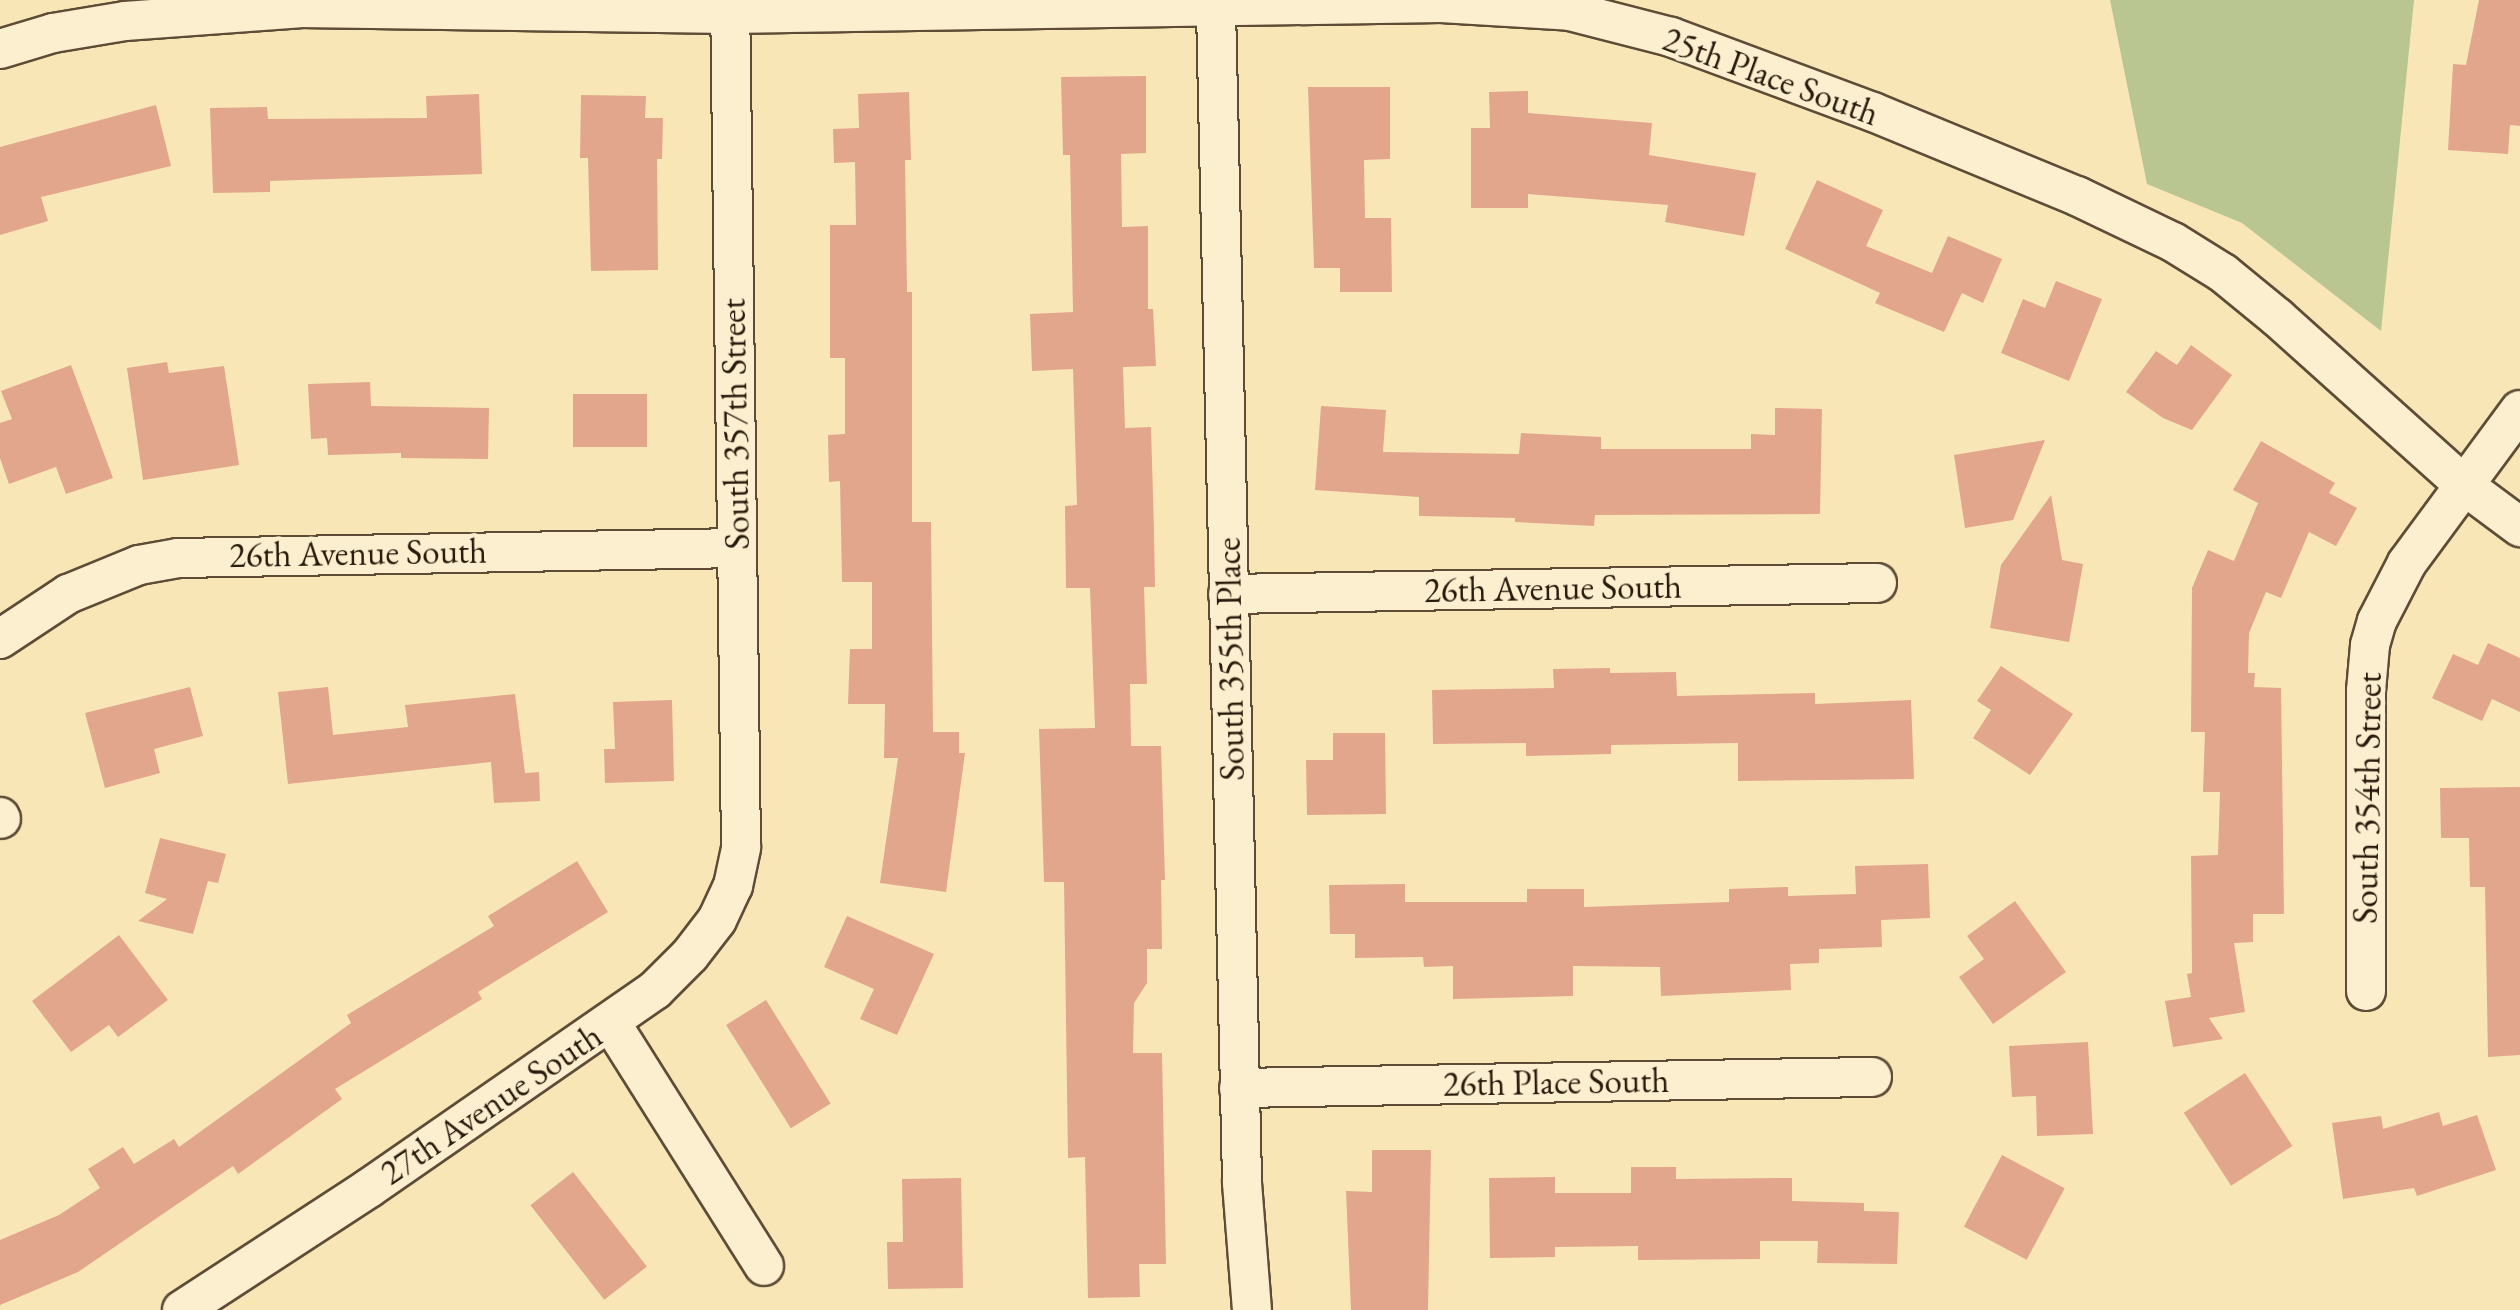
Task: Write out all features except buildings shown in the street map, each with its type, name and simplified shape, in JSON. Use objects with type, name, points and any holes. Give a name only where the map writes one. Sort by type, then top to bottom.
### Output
[{"type":"street","name":"25th Place South","points":[[0,49],[53,34],[126,21],[280,9],[1216,8],[1441,3],[1570,11],[1672,37],[1854,106],[2077,196],[2173,242],[2224,273],[2465,486],[2520,527]]},
{"type":"street","name":"South 357th Street","points":[[730,7],[741,847]]},
{"type":"street","name":"South 355th Place","points":[[1216,8],[1239,1088],[1246,1262],[1252,1310]]},
{"type":"street","name":"South 354th Street","points":[[2366,991],[2366,691],[2370,645],[2408,563],[2520,410]]},
{"type":"street","name":"26th Avenue South","points":[[0,639],[68,594],[139,566],[178,558],[278,553],[737,548]]},
{"type":"street","name":"26th Avenue South","points":[[1228,594],[1877,583]]},
{"type":"street","name":"27th Avenue South","points":[[182,1310],[655,990],[717,920],[733,886],[741,847]]},
{"type":"street","points":[[611,1022],[764,1266]]},
{"type":"street","name":"26th Place South","points":[[1239,1088],[1872,1077]]},
{"type":"green space","points":[[2110,0],[2414,0],[2381,331],[2242,223],[2147,184]]}]
